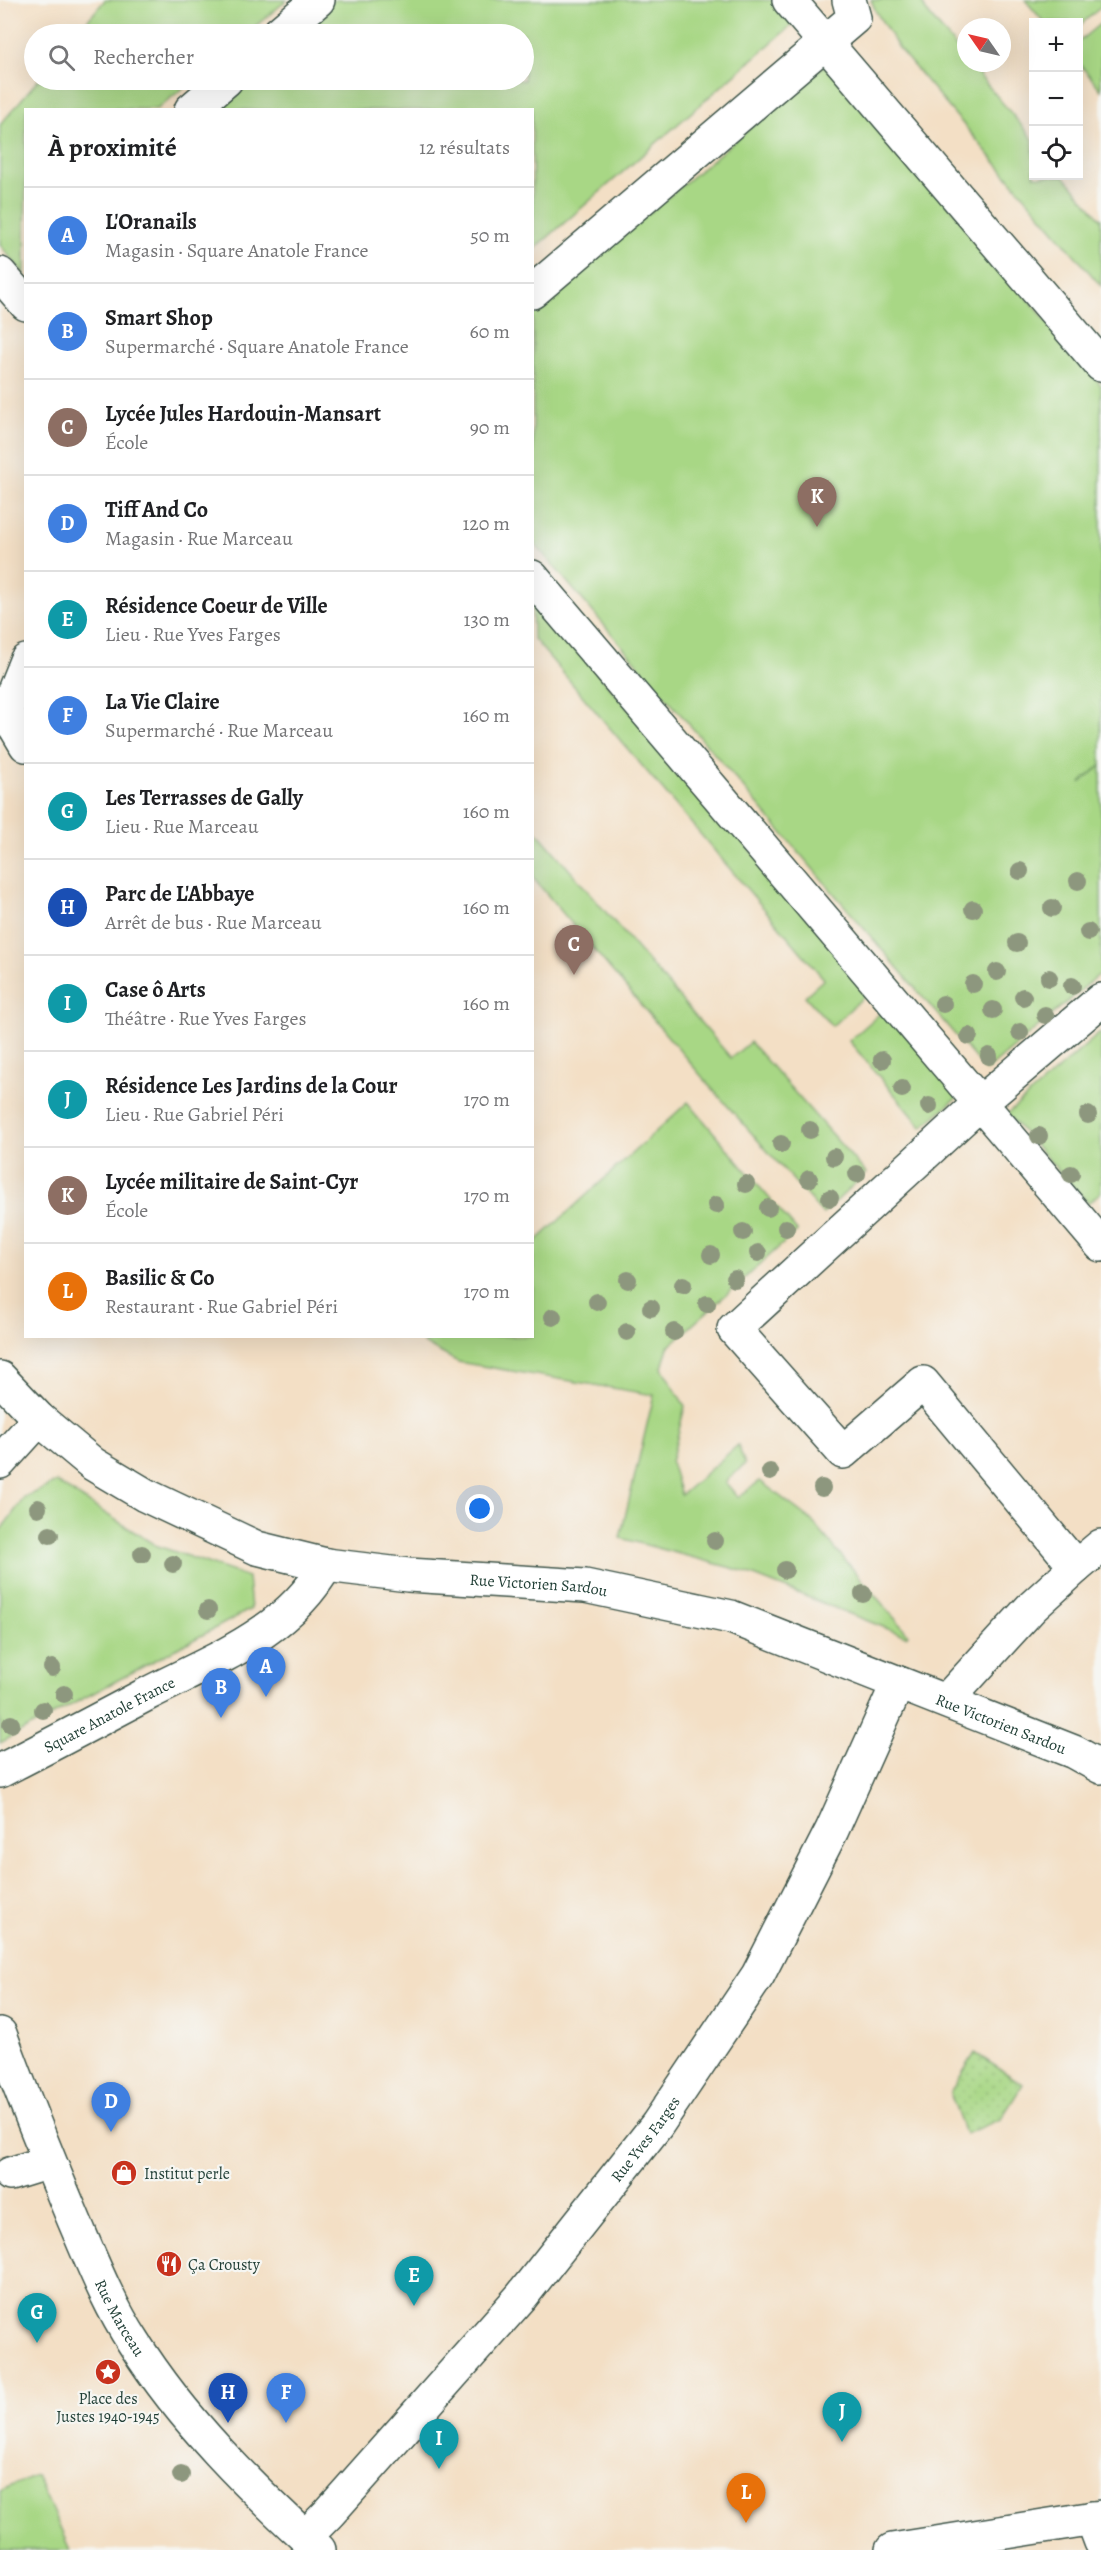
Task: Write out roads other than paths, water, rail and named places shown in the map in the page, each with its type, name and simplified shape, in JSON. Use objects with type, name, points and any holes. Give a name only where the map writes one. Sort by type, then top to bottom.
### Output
[{"type":"street","points":[[290,24],[318,0]]},
{"type":"street","points":[[789,0],[1101,365]]},
{"type":"street","points":[[534,290],[854,18],[849,0]]},
{"type":"street","points":[[193,108],[214,90]]},
{"type":"street","points":[[0,274],[24,302]]},
{"type":"street","points":[[534,578],[1101,1245]]},
{"type":"street","points":[[24,666],[3,713],[24,742]]},
{"type":"street","points":[[1076,1567],[923,1383],[843,1452],[734,1329],[979,1104],[1101,1000]]},
{"type":"street","name":"Rue Victorien Sardou","points":[[0,1378],[39,1419],[93,1464],[145,1496],[257,1548],[326,1565],[408,1575],[585,1586],[731,1617],[1074,1752],[1101,1767]]},
{"type":"street","points":[[0,1462],[39,1419]]},
{"type":"street","points":[[946,1701],[1031,1608],[1101,1546]]},
{"type":"street","name":"Square Anatole France","points":[[0,1771],[259,1636],[298,1604],[314,1585],[326,1565]]},
{"type":"street","name":"Rue Yves Farges","points":[[312,2544],[329,2513],[521,2297],[657,2125],[758,1975],[832,1830],[898,1683]]},
{"type":"street","name":"Rue Marceau","points":[[0,2034],[49,2162],[104,2290],[134,2343],[172,2396],[249,2484],[312,2544]]},
{"type":"street","points":[[10,2174],[49,2162]]},
{"type":"street","points":[[907,2549],[1098,2526]]},
{"type":"place","name":"Lycée militaire de Saint-Cyr","points":[[817,527]]},
{"type":"place","name":"Lycée Jules Hardouin-Mansart","points":[[574,975]]},
{"type":"place","name":"L'Oranails","points":[[266,1697]]},
{"type":"place","name":"Smart Shop","points":[[221,1718]]},
{"type":"place","name":"Tiff And Co","points":[[111,2132]]},
{"type":"place","name":"Institut perle","points":[[124,2173]]},
{"type":"place","name":"Ça Crousty","points":[[169,2264]]},
{"type":"place","name":"Résidence Coeur de Ville","points":[[414,2306]]},
{"type":"place","name":"Les Terrasses de Gally","points":[[37,2343]]},
{"type":"place","name":"Place des Justes 1940-1945","points":[[108,2372]]},
{"type":"place","name":"Parc de L'Abbaye","points":[[228,2423]]},
{"type":"place","name":"La Vie Claire","points":[[286,2423]]},
{"type":"place","name":"Résidence Les Jardins de la Cour","points":[[842,2442]]},
{"type":"place","name":"Case ô Arts","points":[[439,2469]]},
{"type":"place","name":"Basilic & Co","points":[[746,2523]]}]
